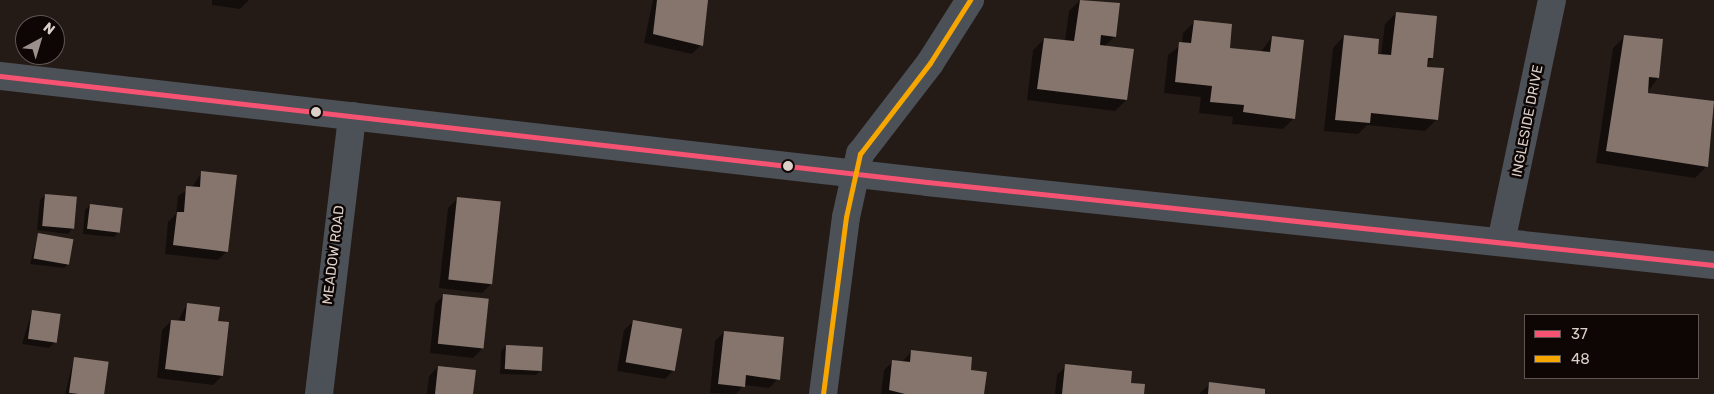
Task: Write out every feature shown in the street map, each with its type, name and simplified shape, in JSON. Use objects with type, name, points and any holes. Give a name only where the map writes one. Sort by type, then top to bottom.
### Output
[{"type":"street","points":[[823,394],[855,170],[874,132],[930,63],[970,0]]},
{"type":"street","name":"INGLESIDE DRIVE","points":[[1501,242],[1552,0]]},
{"type":"street","points":[[0,76],[855,170],[928,182],[1714,265]]},
{"type":"street","name":"MEADOW ROAD","points":[[319,394],[352,116]]},
{"type":"building","points":[[657,0],[708,0],[703,46],[653,34]]},
{"type":"building","points":[[1080,0],[1120,3],[1116,37],[1101,35],[1100,45],[1134,49],[1127,100],[1037,89],[1044,38],[1074,41]]},
{"type":"building","points":[[1396,12],[1437,16],[1433,58],[1428,58],[1427,67],[1444,68],[1438,120],[1371,113],[1370,123],[1335,120],[1344,35],[1379,39],[1378,54],[1391,55]]},
{"type":"building","points":[[1194,20],[1232,24],[1230,48],[1270,52],[1272,36],[1304,40],[1295,119],[1243,112],[1244,105],[1210,102],[1212,86],[1175,82],[1179,42],[1191,43]]},
{"type":"building","points":[[1624,35],[1663,39],[1659,78],[1649,77],[1648,93],[1714,101],[1708,167],[1606,151]]},
{"type":"building","points":[[201,171],[237,175],[228,252],[173,245],[177,212],[184,212],[186,186],[200,187]]},
{"type":"building","points":[[45,194],[77,197],[74,229],[42,226]]},
{"type":"building","points":[[457,197],[501,202],[492,284],[448,280]]},
{"type":"building","points":[[90,204],[123,208],[120,233],[87,229]]},
{"type":"building","points":[[38,233],[73,239],[69,265],[33,259]]},
{"type":"building","points":[[443,294],[489,299],[484,349],[438,344]]},
{"type":"building","points":[[187,303],[220,307],[218,321],[229,322],[223,376],[165,369],[171,320],[185,321]]},
{"type":"building","points":[[32,310],[61,314],[57,343],[28,339]]},
{"type":"building","points":[[633,320],[682,329],[675,371],[626,362]]},
{"type":"building","points":[[724,331],[784,337],[780,380],[746,375],[745,387],[718,384]]},
{"type":"building","points":[[506,345],[543,347],[542,371],[505,369]]},
{"type":"building","points":[[911,350],[972,357],[971,370],[987,372],[984,394],[905,394],[889,390],[892,360],[910,362]]},
{"type":"building","points":[[74,357],[109,362],[104,394],[69,393]]},
{"type":"building","points":[[1065,364],[1132,371],[1131,383],[1145,384],[1144,394],[1062,394]]},
{"type":"building","points":[[438,366],[476,370],[473,394],[435,394]]},
{"type":"building","points":[[1209,382],[1265,389],[1265,394],[1208,394]]},
{"type":"transit line","name":"48","points":[[823,394],[846,217],[860,154],[930,63],[970,0]]},
{"type":"transit line","name":"37","points":[[0,76],[927,182],[1714,265]]}]
